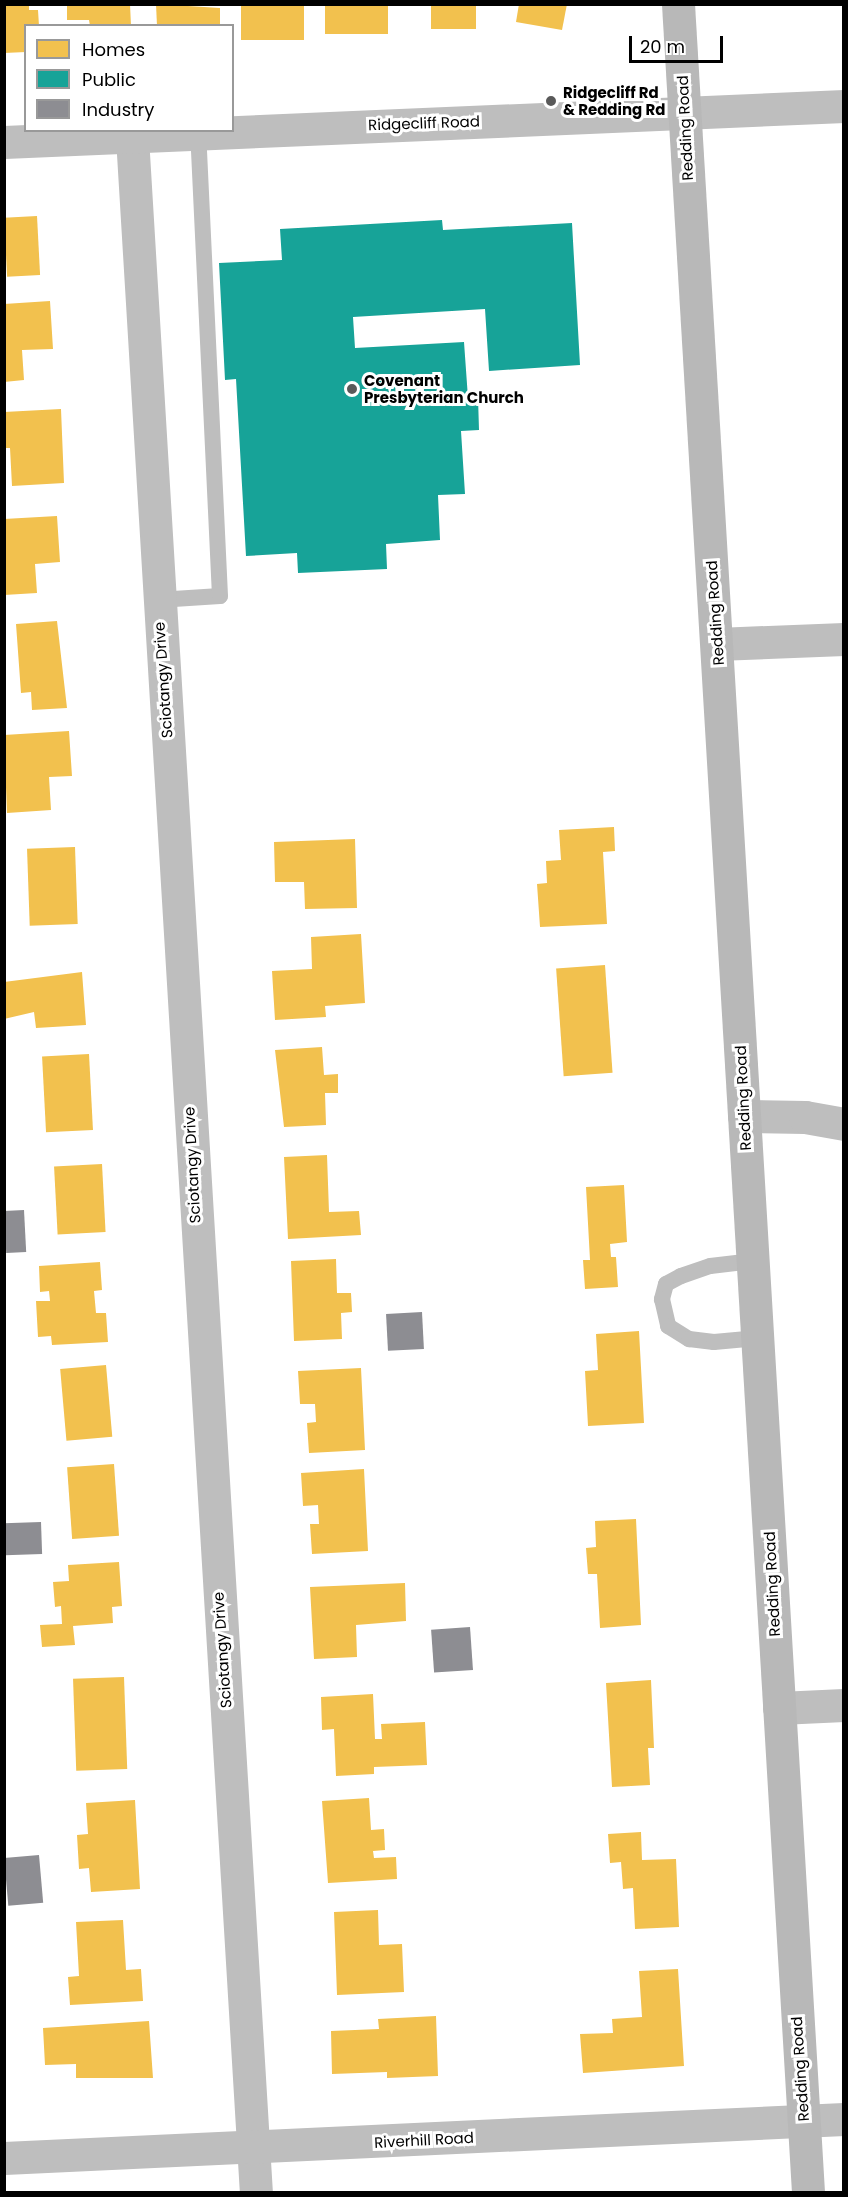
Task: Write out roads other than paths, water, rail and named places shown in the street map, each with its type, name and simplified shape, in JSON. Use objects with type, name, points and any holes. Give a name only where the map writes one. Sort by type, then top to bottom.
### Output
[{"type":"main road","name":"Redding Road","points":[[678,4],[808,2193]]},
{"type":"street","name":"Ridgecliff Road","points":[[4,142],[843,106]]},
{"type":"street","name":"Sciotangy Drive","points":[[132,137],[158,600],[256,2193]]},
{"type":"street","points":[[717,644],[843,639]]},
{"type":"street","points":[[744,1116],[805,1117],[843,1124]]},
{"type":"street","points":[[779,1708],[843,1705]]},
{"type":"street","name":"Riverhill Road","points":[[4,2158],[843,2120]]},
{"type":"lane","points":[[158,600],[220,596],[198,134]]},
{"type":"lane","points":[[753,1261],[710,1266],[681,1276],[666,1284],[662,1299],[668,1326],[689,1339],[714,1342],[758,1338]]},
{"type":"place","name":"Ridgecliff Rd & Redding Rd","points":[[551,101]]},
{"type":"place","name":"Covenant Presbyterian Church","points":[[352,389]]}]
